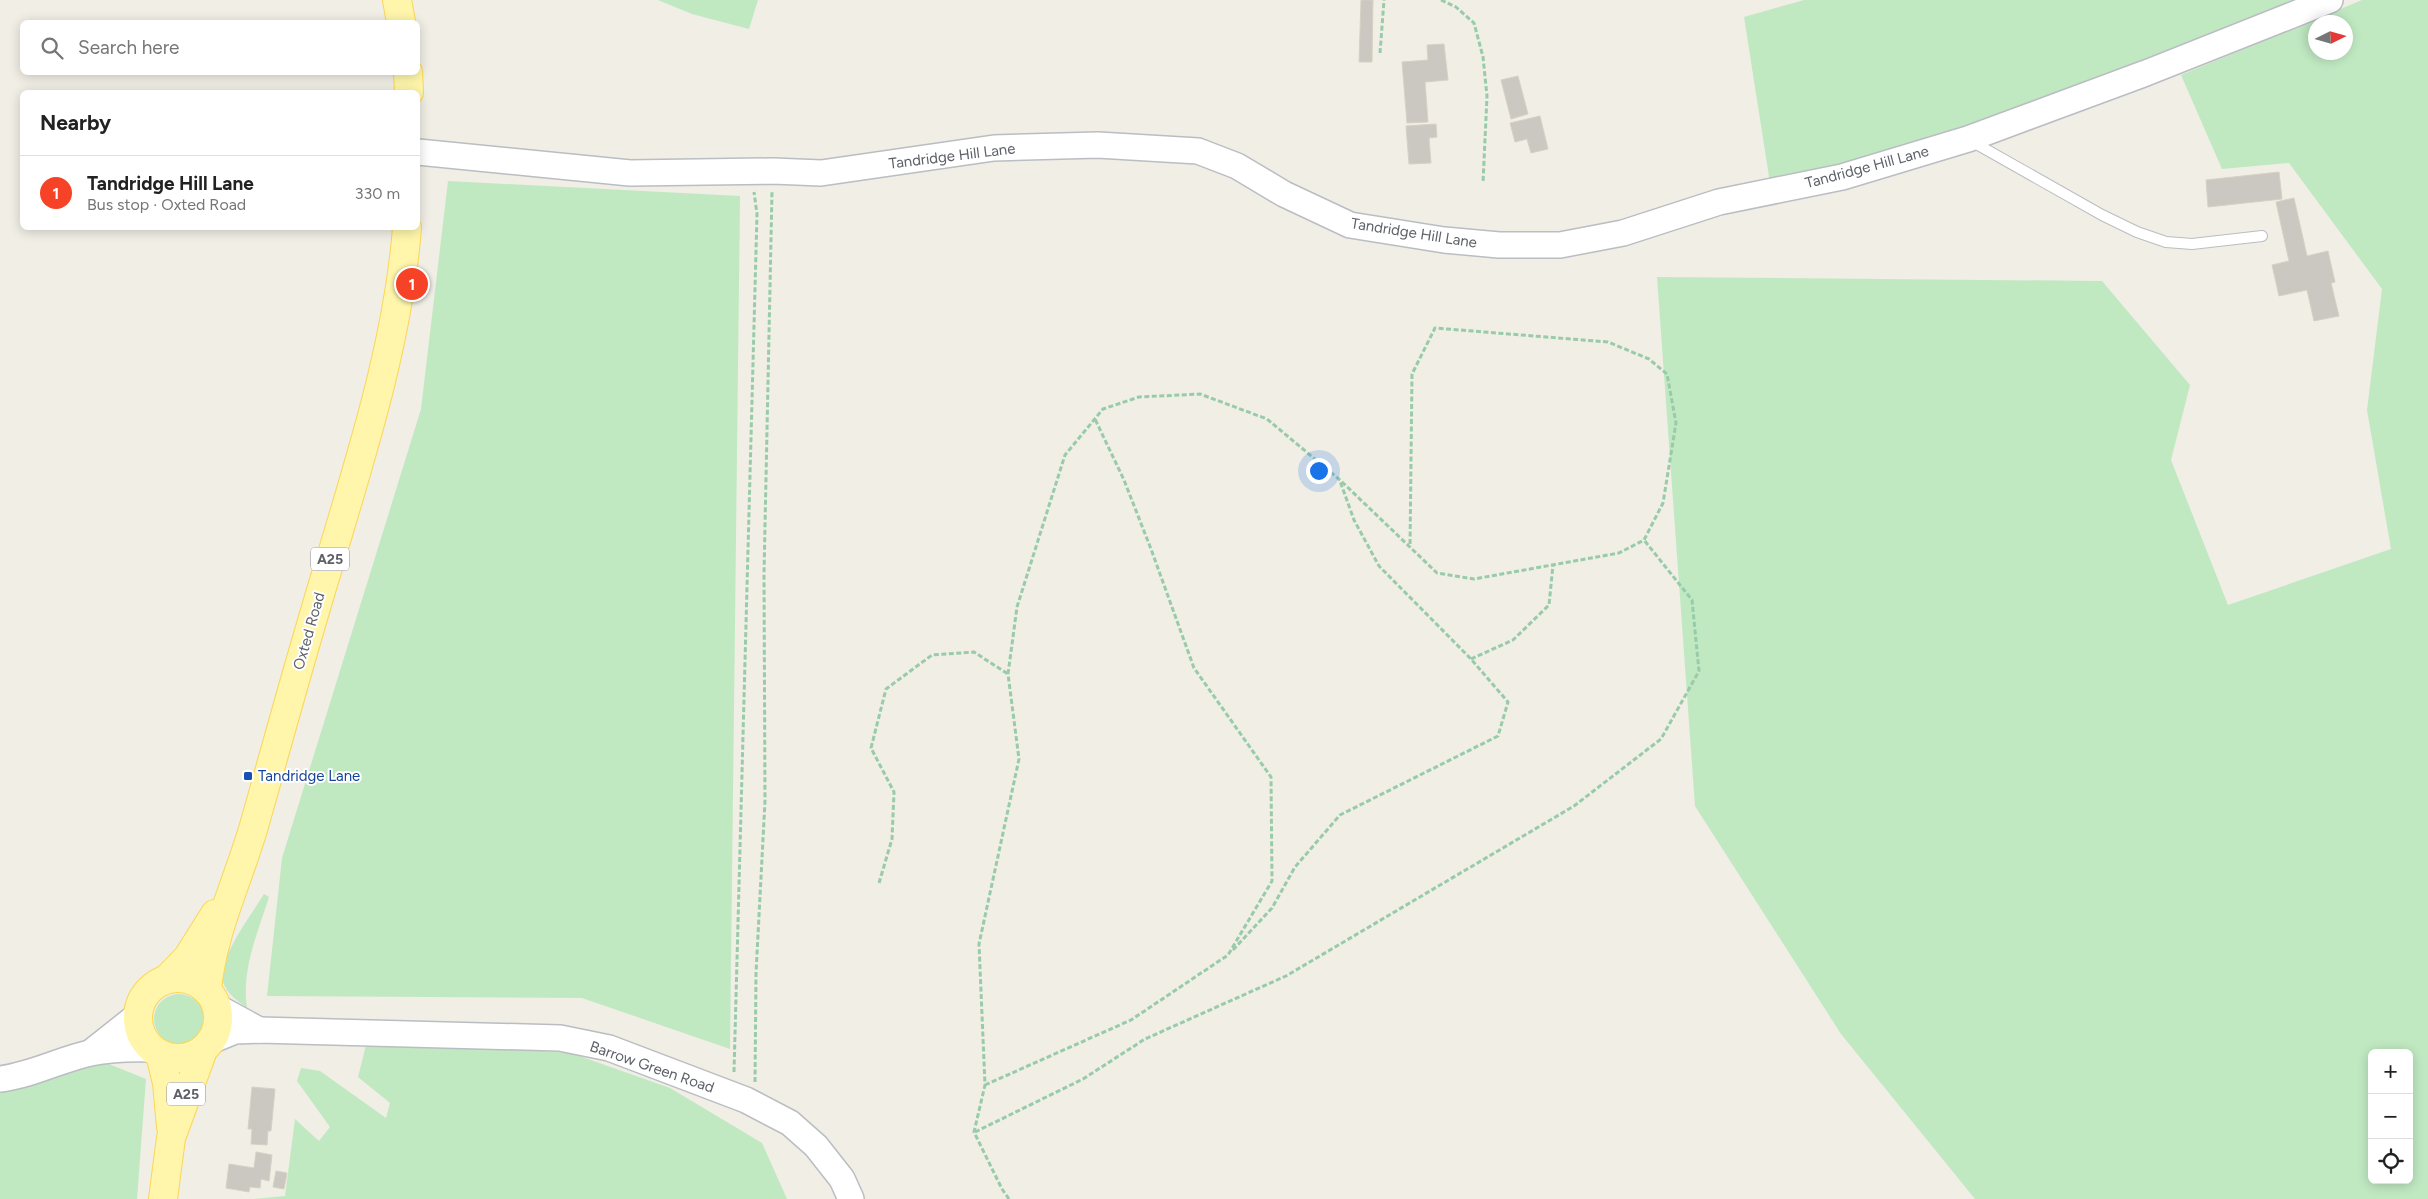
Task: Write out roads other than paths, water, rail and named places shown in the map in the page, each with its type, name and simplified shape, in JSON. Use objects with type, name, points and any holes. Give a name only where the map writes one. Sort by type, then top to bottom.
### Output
[{"type":"main road","points":[[397,0],[401,20]]},
{"type":"main road","points":[[408,75],[409,90]]},
{"type":"main road","name":"Oxted Road","points":[[212,999],[210,964],[253,830],[360,460],[391,332],[407,230]]},
{"type":"main road","name":"Oxted Road","points":[[167,979],[188,957],[234,886]]},
{"type":"main road","points":[[181,978],[196,982],[212,999],[219,1021],[208,1045],[191,1057],[173,1058],[156,1052],[146,1042],[140,1029],[138,1015],[146,994],[156,984],[167,979],[181,978]]},
{"type":"main road","name":"A25","points":[[163,1199],[172,1138],[208,1045]]},
{"type":"main road","name":"A25","points":[[156,1052],[167,1083],[172,1138]]},
{"type":"street","name":"Tandridge Hill Lane","points":[[420,152],[630,173],[762,171],[821,173],[994,148],[1098,145],[1198,151],[1237,166],[1284,194],[1350,225],[1454,241],[1499,245],[1560,245],[1623,233],[1719,202],[1842,178],[1968,139],[2146,73],[2330,0]]},
{"type":"street","name":"Barrow Green Road","points":[[212,999],[259,1030]]},
{"type":"street","points":[[90,1053],[138,1015]]},
{"type":"street","name":"Barrow Green Road","points":[[208,1045],[235,1031],[259,1030],[560,1038],[609,1048],[744,1100],[790,1123],[816,1146],[842,1179],[851,1199]]},
{"type":"street","points":[[0,1079],[21,1076],[90,1053],[129,1048],[156,1052]]},
{"type":"lane","points":[[1968,139],[2102,215],[2138,232],[2166,242],[2192,244],[2262,236]]},
{"type":"place","name":"Tandridge Hill Lane","points":[[412,284]]},
{"type":"place","name":"Tandridge Lane","points":[[248,776]]}]
